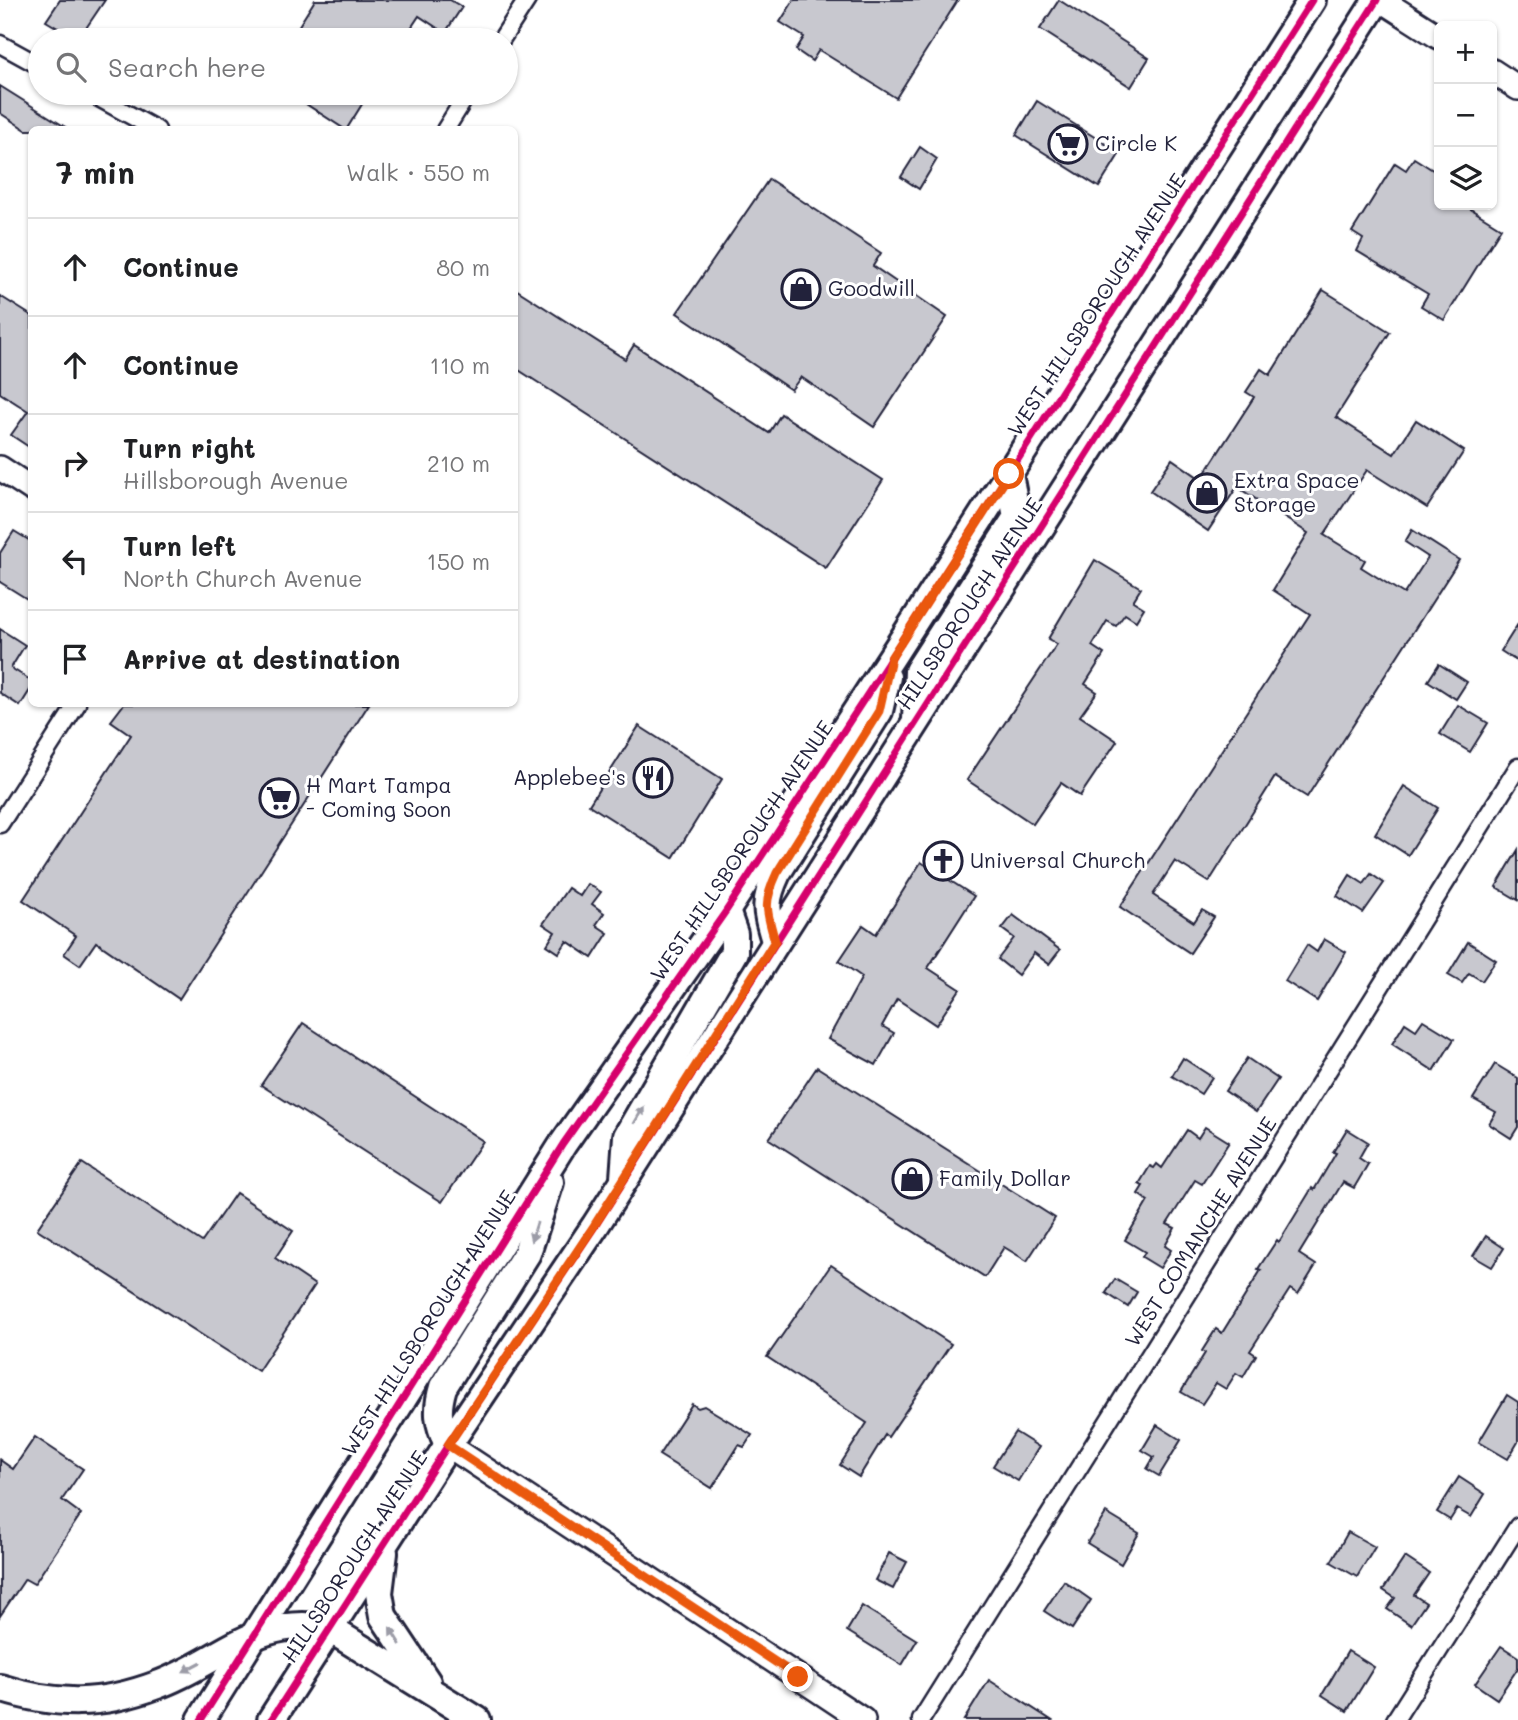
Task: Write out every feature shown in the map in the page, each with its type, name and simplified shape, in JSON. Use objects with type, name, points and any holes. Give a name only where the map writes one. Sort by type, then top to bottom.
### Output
[{"type":"main road","name":"WEST HILLSBOROUGH AVENUE","points":[[201,1720],[563,1144],[726,911],[1312,0]]},
{"type":"main road","name":"HILLSBOROUGH AVENUE","points":[[271,1720],[624,1179],[1379,0]]},
{"type":"main road","points":[[916,721],[918,671],[1017,517],[1009,474]]},
{"type":"main road","points":[[775,941],[767,912],[767,894],[777,873],[879,711],[891,658]]},
{"type":"main road","points":[[624,1179],[627,1136],[734,952],[734,934],[726,911]]},
{"type":"main road","points":[[448,1445],[437,1408],[443,1387],[527,1253],[563,1144]]},
{"type":"main road","points":[[385,1544],[379,1593],[383,1616],[396,1640],[434,1692]]},
{"type":"main road","points":[[0,1688],[31,1698],[64,1702],[87,1702],[126,1695],[159,1685],[252,1636],[288,1626],[308,1624],[330,1629],[477,1720]]},
{"type":"street","points":[[509,28],[527,0]]},
{"type":"street","points":[[1379,0],[1434,34]]},
{"type":"street","points":[[0,44],[28,59]]},
{"type":"street","points":[[1497,74],[1518,88]]},
{"type":"street","points":[[112,105],[150,126]]},
{"type":"street","points":[[447,126],[461,105]]},
{"type":"street","points":[[0,468],[28,486]]},
{"type":"street","points":[[0,824],[75,707]]},
{"type":"street","name":"WEST COMANCHE AVENUE","points":[[920,1720],[1518,766]]},
{"type":"street","points":[[448,1445],[863,1720]]},
{"type":"street","points":[[1395,1720],[1518,1526]]},
{"type":"building","points":[[60,0],[105,0],[86,28],[58,28],[46,21]]},
{"type":"building","points":[[315,0],[450,0],[462,7],[448,28],[437,28],[419,16],[411,28],[298,28]]},
{"type":"building","points":[[794,0],[958,0],[896,98],[819,50],[812,61],[796,50],[804,37],[780,22]]},
{"type":"building","name":"Circle K","points":[[1059,0],[1149,58],[1131,87],[1040,29]]},
{"type":"building","points":[[0,86],[64,126],[28,126],[26,130],[0,113]]},
{"type":"building","name":"Circle K","points":[[1037,101],[1120,153],[1099,187],[1016,135]]},
{"type":"building","points":[[307,105],[362,105],[348,126],[340,126]]},
{"type":"building","points":[[920,147],[937,159],[919,189],[901,177]]},
{"type":"building","points":[[1414,158],[1434,171],[1434,210],[1472,210],[1501,228],[1444,320],[1421,306],[1428,294],[1357,251],[1363,239],[1352,232],[1395,163],[1406,170]]},
{"type":"building","name":"Goodwill","points":[[769,179],[881,253],[873,266],[947,317],[874,427],[801,377],[791,390],[677,313]]},
{"type":"building","points":[[1323,290],[1390,332],[1336,417],[1394,454],[1416,420],[1464,451],[1427,508],[1367,470],[1324,535],[1365,560],[1361,567],[1404,594],[1428,557],[1405,542],[1412,530],[1459,560],[1307,797],[1275,777],[1209,882],[1175,861],[1153,895],[1194,922],[1202,910],[1214,917],[1190,953],[1120,907],[1310,614],[1273,590],[1308,533],[1237,487],[1208,531],[1150,491],[1172,459],[1201,479],[1254,397],[1246,392],[1261,369],[1270,375]]},
{"type":"building","points":[[518,291],[625,359],[634,345],[769,433],[781,414],[883,480],[826,568],[518,370]]},
{"type":"building","points":[[0,296],[28,314],[28,411],[0,393]]},
{"type":"building","points":[[28,411],[28,446],[11,435]]},
{"type":"building","points":[[14,531],[28,540],[28,600],[0,582],[0,553]]},
{"type":"building","points":[[1095,560],[1141,588],[1133,601],[1144,608],[1136,621],[1125,614],[1116,626],[1107,621],[1092,646],[1104,654],[1085,684],[1097,692],[1080,716],[1117,741],[1080,796],[1061,783],[1033,824],[967,780],[1057,644],[1048,639]]},
{"type":"building","points":[[1518,624],[1518,662],[1501,651]]},
{"type":"building","points":[[0,629],[25,645],[11,668],[28,679],[28,693],[20,706],[0,693]]},
{"type":"building","points":[[1439,664],[1467,682],[1456,699],[1428,681]]},
{"type":"building","points":[[1458,705],[1488,723],[1470,752],[1440,734]]},
{"type":"building","points":[[122,707],[367,707],[179,999],[96,942],[80,965],[64,954],[76,936],[23,900],[131,735],[111,721]]},
{"type":"building","points":[[639,726],[722,779],[673,858],[589,805]]},
{"type":"building","points":[[1404,786],[1438,808],[1408,855],[1375,834]]},
{"type":"building","points":[[1518,850],[1518,900],[1496,887]]},
{"type":"building","points":[[921,862],[974,896],[928,968],[960,989],[936,1025],[897,999],[882,1026],[894,1033],[876,1065],[828,1039],[862,977],[839,961],[863,925],[876,934]]},
{"type":"building","points":[[1371,874],[1384,883],[1363,913],[1337,896],[1350,875],[1364,884]]},
{"type":"building","points":[[588,884],[601,892],[592,904],[604,913],[596,925],[608,933],[592,958],[567,941],[559,953],[547,945],[555,932],[543,924],[568,888],[580,896]]},
{"type":"building","points":[[1013,915],[1060,950],[1049,964],[1034,953],[1018,975],[998,959],[1014,938],[1002,929]]},
{"type":"building","points":[[1324,939],[1346,952],[1317,1001],[1285,981],[1307,945],[1317,952]]},
{"type":"building","points":[[1468,942],[1496,960],[1482,981],[1469,973],[1462,983],[1448,975]]},
{"type":"building","points":[[1423,1020],[1454,1039],[1434,1071],[1392,1044],[1405,1023],[1416,1030]]},
{"type":"building","points":[[303,1023],[483,1141],[442,1202],[261,1085]]},
{"type":"building","points":[[1183,1058],[1212,1077],[1201,1094],[1172,1076]]},
{"type":"building","points":[[1247,1058],[1278,1079],[1256,1112],[1225,1091]]},
{"type":"building","points":[[1495,1064],[1518,1078],[1518,1127],[1511,1138],[1489,1124],[1496,1112],[1473,1099]]},
{"type":"building","name":"Family Dollar","points":[[817,1067],[1055,1218],[1027,1261],[1004,1247],[985,1277],[769,1139]]},
{"type":"building","points":[[1205,1127],[1229,1142],[1202,1184],[1195,1180],[1167,1224],[1175,1228],[1165,1246],[1171,1250],[1160,1268],[1142,1257],[1145,1252],[1125,1240],[1148,1201],[1138,1194],[1143,1186],[1139,1184],[1150,1166],[1154,1168],[1157,1164],[1162,1168],[1187,1130],[1198,1138]]},
{"type":"building","points":[[1347,1129],[1368,1142],[1359,1158],[1368,1164],[1354,1188],[1343,1182],[1299,1254],[1316,1265],[1298,1294],[1290,1289],[1250,1351],[1256,1355],[1243,1377],[1236,1373],[1226,1389],[1216,1383],[1202,1404],[1181,1392],[1216,1329],[1222,1333],[1261,1270],[1258,1269],[1277,1240],[1279,1242],[1312,1188],[1314,1190]]},
{"type":"building","points":[[82,1163],[202,1242],[236,1193],[293,1231],[275,1258],[315,1285],[258,1371],[37,1229]]},
{"type":"building","points":[[1486,1236],[1504,1248],[1492,1267],[1473,1256]]},
{"type":"building","points":[[831,1265],[951,1344],[888,1437],[885,1435],[859,1477],[840,1465],[867,1423],[767,1357]]},
{"type":"building","points":[[1115,1279],[1137,1292],[1128,1307],[1106,1293]]},
{"type":"building","points":[[1507,1395],[1518,1402],[1518,1442],[1508,1459],[1479,1442]]},
{"type":"building","points":[[692,1404],[698,1408],[704,1406],[752,1435],[744,1447],[739,1445],[712,1488],[659,1455]]},
{"type":"building","points":[[1157,1425],[1181,1440],[1159,1476],[1147,1469],[1154,1457],[1142,1450]]},
{"type":"building","points":[[1015,1432],[1039,1447],[1018,1481],[993,1466]]},
{"type":"building","points":[[35,1437],[83,1469],[62,1500],[81,1514],[34,1584],[25,1579],[0,1616],[0,1460],[13,1469]]},
{"type":"building","points":[[1459,1477],[1485,1494],[1471,1517],[1457,1509],[1450,1520],[1437,1512]]},
{"type":"building","points":[[1106,1513],[1139,1533],[1121,1564],[1087,1543]]},
{"type":"building","points":[[1348,1532],[1375,1547],[1357,1577],[1331,1562]]},
{"type":"building","points":[[889,1553],[907,1562],[893,1589],[875,1580]]},
{"type":"building","points":[[1405,1557],[1429,1573],[1414,1595],[1426,1603],[1411,1625],[1387,1609],[1395,1598],[1383,1590]]},
{"type":"building","points":[[1064,1581],[1091,1600],[1072,1629],[1044,1611]]},
{"type":"building","points":[[862,1606],[917,1640],[902,1665],[847,1631]]},
{"type":"building","points":[[1501,1646],[1518,1657],[1518,1668],[1497,1699],[1475,1684]]},
{"type":"building","points":[[1348,1651],[1374,1667],[1347,1711],[1322,1695]]},
{"type":"building","points":[[989,1680],[1051,1720],[964,1720]]},
{"type":"cycle path","points":[[201,1720],[563,1144],[726,911],[1312,0]]},
{"type":"cycle path","points":[[271,1720],[448,1445],[595,1226],[1377,0]]},
{"type":"place","name":"Circle K","points":[[1068,144]]},
{"type":"place","name":"Goodwill","points":[[801,289]]},
{"type":"place","name":"Extra Space Storage","points":[[1207,493]]},
{"type":"place","name":"Applebee's","points":[[653,778]]},
{"type":"place","name":"H Mart Tampa - Coming Soon","points":[[279,798]]},
{"type":"place","name":"Universal Church","points":[[943,861]]},
{"type":"place","name":"Family Dollar","points":[[912,1179]]},
{"type":"route","points":[[798,1677],[448,1445],[594,1226],[775,941],[767,912],[767,894],[777,873],[879,711],[891,658],[1009,474]]}]
